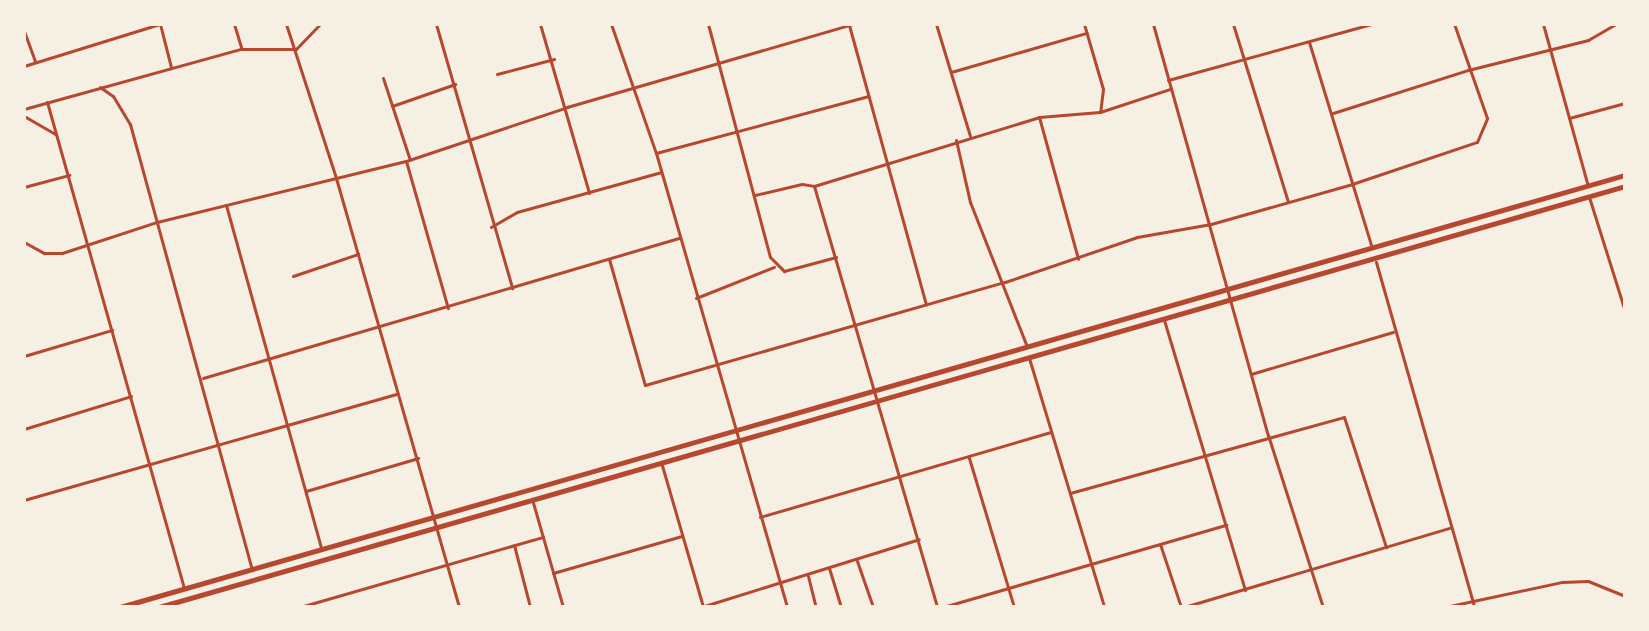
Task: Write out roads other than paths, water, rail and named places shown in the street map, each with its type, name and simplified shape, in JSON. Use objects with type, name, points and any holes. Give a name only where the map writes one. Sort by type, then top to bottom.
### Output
[{"type":"main road","points":[[120,607],[1625,175]]},
{"type":"main road","points":[[159,607],[736,440],[1376,262],[1625,186]]},
{"type":"street","points":[[24,66],[160,24],[171,67]]},
{"type":"street","points":[[234,24],[241,49]]},
{"type":"street","points":[[286,24],[336,178],[419,458],[459,607]]},
{"type":"street","points":[[24,109],[241,49],[296,49],[320,24]]},
{"type":"street","points":[[436,24],[473,140],[491,227],[512,288]]},
{"type":"street","points":[[540,24],[554,59],[589,193]]},
{"type":"street","points":[[611,24],[656,153],[733,431],[787,607]]},
{"type":"street","points":[[708,24],[775,266],[784,271],[836,257]]},
{"type":"street","points":[[24,242],[44,253],[90,244],[157,222],[408,161],[567,107],[851,24],[926,305]]},
{"type":"street","points":[[936,24],[970,136]]},
{"type":"street","points":[[1084,24],[1103,89],[1100,112]]},
{"type":"street","points":[[1153,24],[1268,435],[1323,607]]},
{"type":"street","points":[[1233,24],[1288,202]]},
{"type":"street","points":[[1168,80],[1371,24]]},
{"type":"street","points":[[609,259],[645,385],[715,366],[1005,282],[1137,237],[1211,224],[1352,184],[1477,142],[1487,118],[1454,24]]},
{"type":"street","points":[[1543,24],[1588,186]]},
{"type":"street","points":[[1333,113],[1468,70],[1551,52],[1616,24]]},
{"type":"street","points":[[24,31],[35,63]]},
{"type":"street","points":[[951,72],[1086,33]]},
{"type":"street","points":[[1309,42],[1372,248]]},
{"type":"street","points":[[497,74],[554,59]]},
{"type":"street","points":[[383,78],[448,308]]},
{"type":"street","points":[[392,106],[455,84]]},
{"type":"street","points":[[100,87],[113,96],[130,124],[252,569]]},
{"type":"street","points":[[755,195],[802,184],[814,186],[886,161],[1039,117],[1100,112],[1170,89]]},
{"type":"street","points":[[656,153],[736,129],[868,96]]},
{"type":"street","points":[[47,102],[133,396],[184,588]]},
{"type":"street","points":[[1569,118],[1625,103]]},
{"type":"street","points":[[24,116],[57,134]]},
{"type":"street","points":[[1039,117],[1078,259]]},
{"type":"street","points":[[956,140],[970,202],[1005,282],[1027,347]]},
{"type":"street","points":[[491,227],[517,212],[661,172]]},
{"type":"street","points":[[24,187],[69,175]]},
{"type":"street","points":[[814,186],[940,607],[1090,561],[1226,525]]},
{"type":"street","points":[[1589,197],[1625,311]]},
{"type":"street","points":[[226,205],[321,549]]},
{"type":"street","points":[[202,378],[679,238]]},
{"type":"street","points":[[293,276],[358,254]]},
{"type":"street","points":[[1376,262],[1474,607]]},
{"type":"street","points":[[696,298],[775,266]]},
{"type":"street","points":[[1164,320],[1245,590]]},
{"type":"street","points":[[24,356],[113,329]]},
{"type":"street","points":[[1251,374],[1394,332]]},
{"type":"street","points":[[1029,358],[1104,607]]},
{"type":"street","points":[[24,500],[219,448],[399,393]]},
{"type":"street","points":[[24,429],[133,396]]},
{"type":"street","points":[[1070,493],[1268,435],[1344,417],[1386,547]]},
{"type":"street","points":[[760,517],[1050,432]]},
{"type":"street","points":[[968,456],[1014,607]]},
{"type":"street","points":[[306,491],[419,458]]},
{"type":"street","points":[[661,462],[702,607],[857,561],[920,538]]},
{"type":"street","points":[[532,499],[563,607]]},
{"type":"street","points":[[1160,544],[1182,607],[1450,528]]},
{"type":"street","points":[[553,573],[682,536]]},
{"type":"street","points":[[300,607],[543,537]]},
{"type":"street","points":[[514,545],[530,607]]},
{"type":"street","points":[[857,561],[873,607]]},
{"type":"street","points":[[829,568],[841,607]]},
{"type":"street","points":[[808,575],[816,607]]},
{"type":"street","points":[[1445,607],[1471,598],[1575,581],[1625,596]]},
{"type":"street","points":[[192,598],[195,607]]}]
